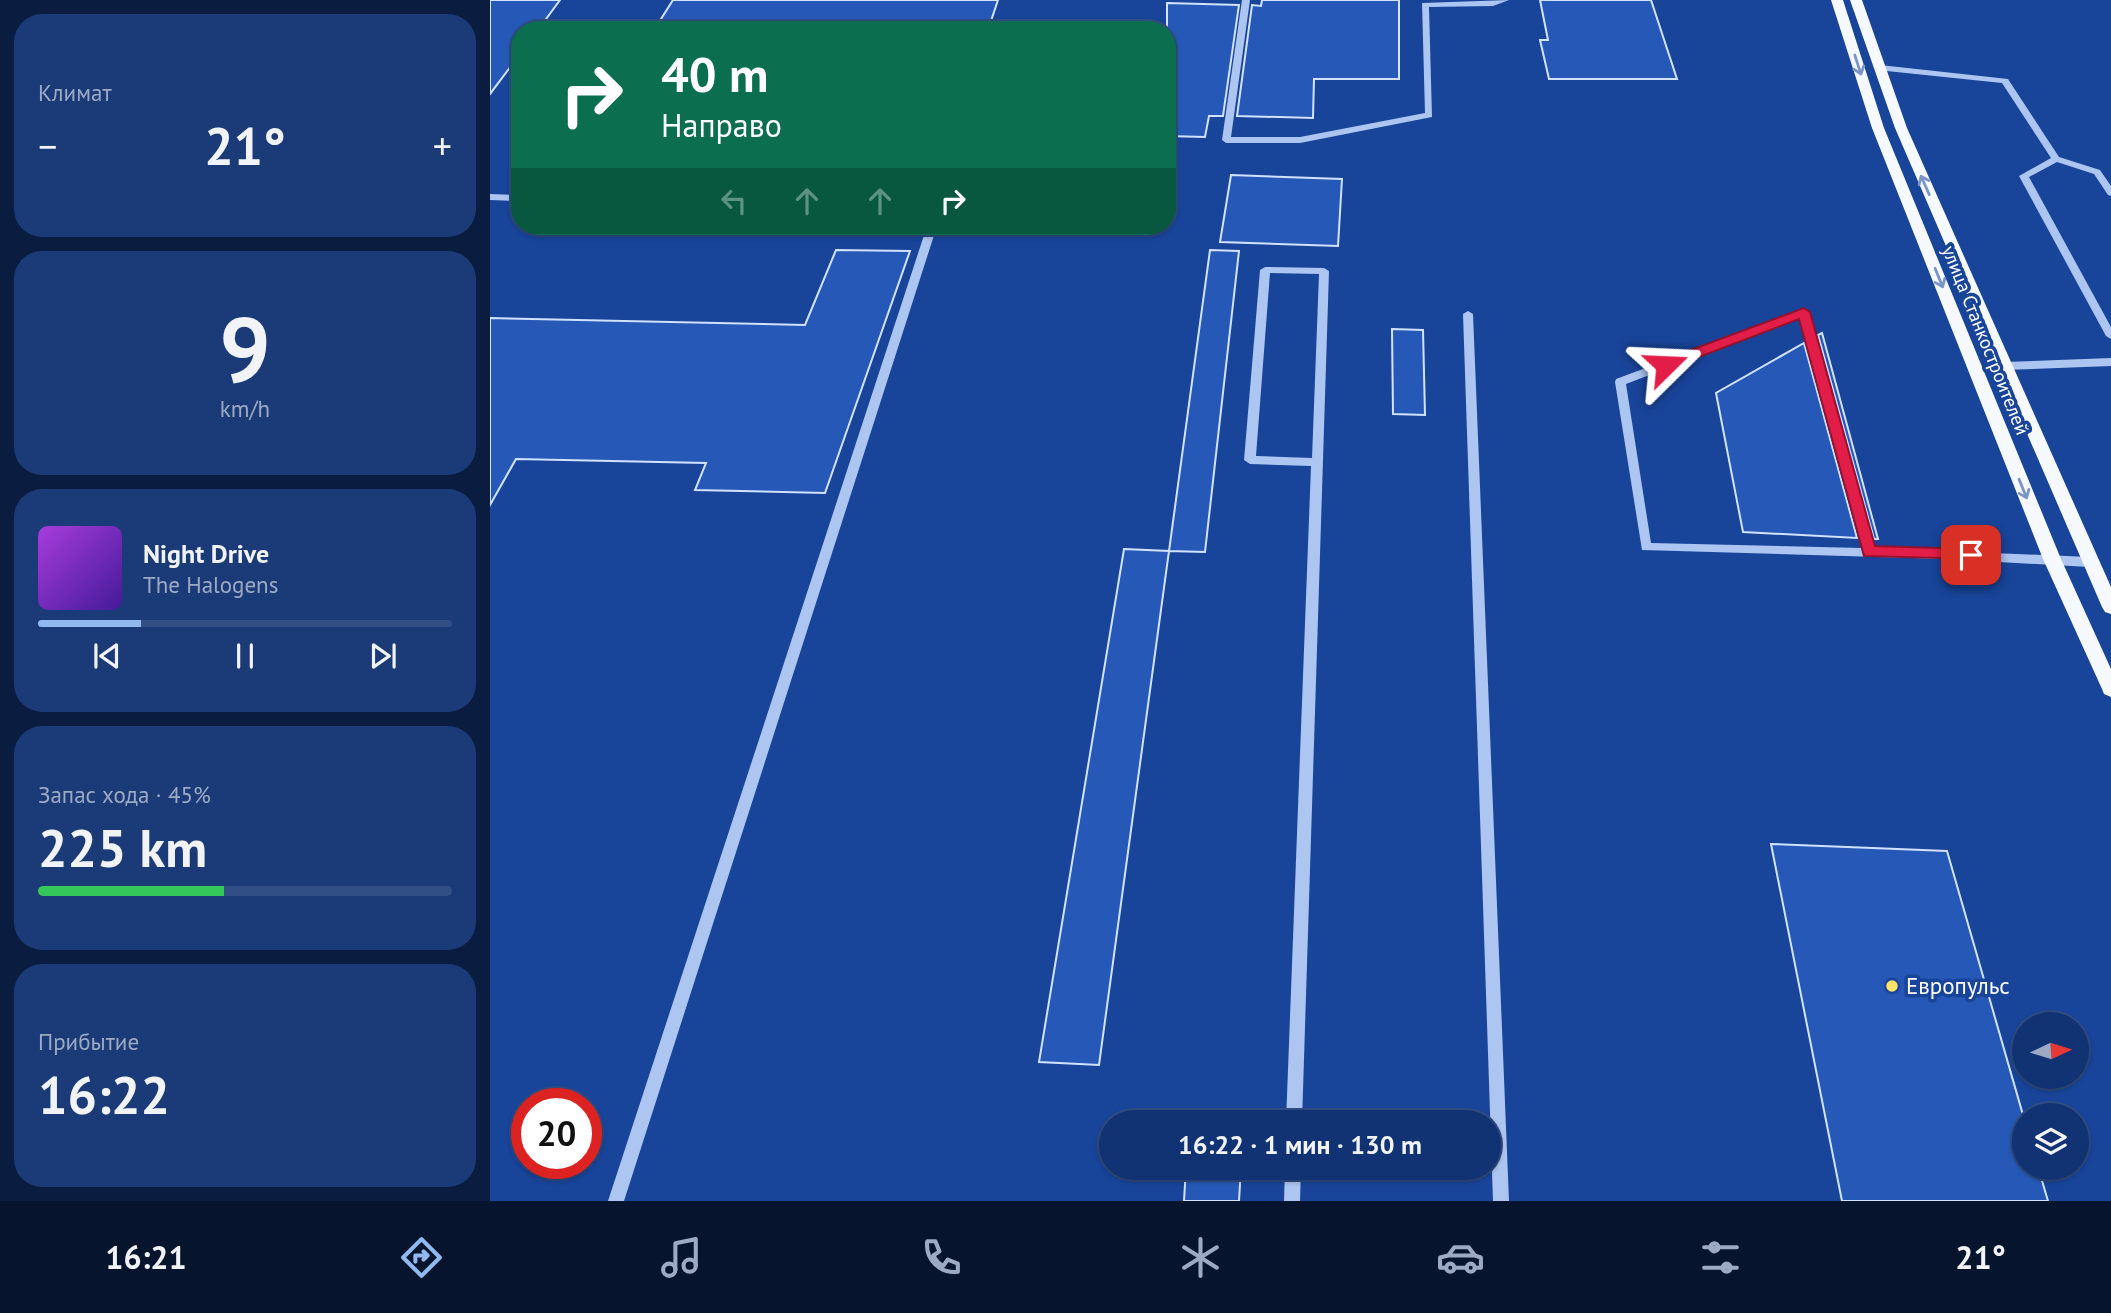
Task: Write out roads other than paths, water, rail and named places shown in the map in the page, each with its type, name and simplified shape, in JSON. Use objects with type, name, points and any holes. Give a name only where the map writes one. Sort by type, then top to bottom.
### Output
[{"type":"main road","name":"улица Станкостроителей","points":[[1838,0],[1878,128],[2052,559],[2111,689]]},
{"type":"main road","name":"улица Станкостроителей","points":[[1856,0],[1901,128],[2111,607]]},
{"type":"lane","points":[[1246,0],[1226,140],[1300,140],[1429,115],[1425,2],[1493,4],[1505,0]]},
{"type":"lane","points":[[1880,68],[2005,81],[2056,159],[2097,172],[2111,193]]},
{"type":"lane","points":[[2056,159],[2024,176],[2111,336]]},
{"type":"lane","points":[[490,197],[511,198]]},
{"type":"lane","points":[[616,1201],[929,235]]},
{"type":"lane","points":[[1294,1110],[1324,271],[1265,270],[1250,460],[1317,462]]},
{"type":"lane","points":[[1869,552],[1804,312],[1620,382],[1646,547],[1869,552],[2089,562]]},
{"type":"lane","points":[[1468,314],[1501,1201]]},
{"type":"lane","points":[[2004,366],[2111,362]]},
{"type":"lane","points":[[1292,1201],[1293,1180]]},
{"type":"place","name":"Европульс","points":[[1892,986]]}]
